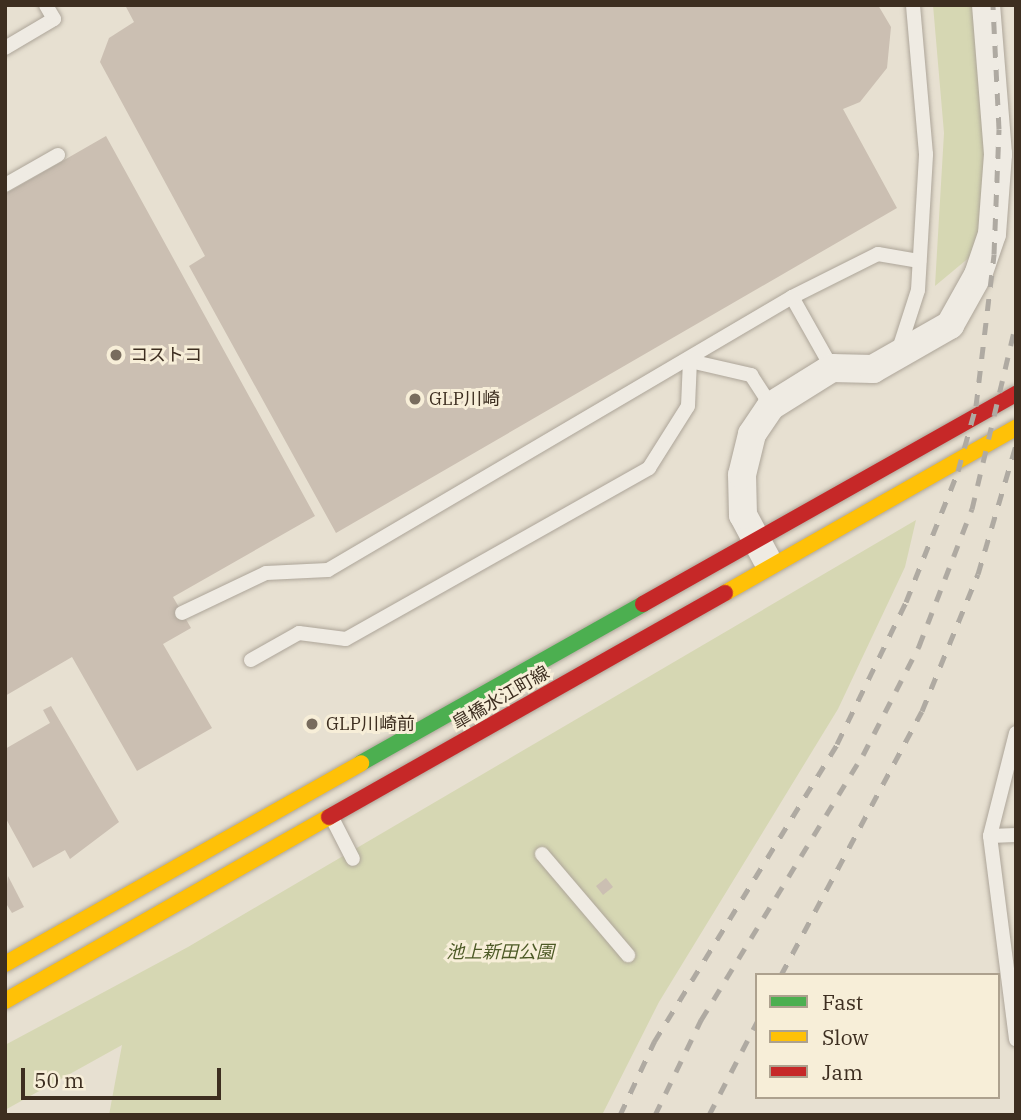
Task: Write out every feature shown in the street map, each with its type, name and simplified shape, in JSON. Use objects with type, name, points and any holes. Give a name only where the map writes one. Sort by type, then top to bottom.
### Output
[{"type":"street","points":[[771,567],[743,515],[741,475],[752,434],[771,406],[832,368],[873,369],[899,349],[950,325],[992,234],[998,154],[986,5]]},
{"type":"street","name":"皐橋水江町線","points":[[5,964],[1016,394]]},
{"type":"street","name":"皐橋水江町線","points":[[5,1001],[1016,428]]},
{"type":"lane","points":[[5,48],[54,19],[46,5]]},
{"type":"lane","points":[[899,349],[918,290],[926,155],[913,5]]},
{"type":"lane","points":[[5,185],[58,155]]},
{"type":"lane","points":[[182,613],[266,573],[328,570],[690,361],[792,297],[878,254],[919,261]]},
{"type":"lane","points":[[792,297],[832,368]]},
{"type":"lane","points":[[690,361],[751,375],[771,406]]},
{"type":"lane","points":[[251,660],[299,633],[346,639],[649,468],[688,406],[690,361]]},
{"type":"lane","points":[[1016,733],[990,836],[1016,1039]]},
{"type":"lane","points":[[331,816],[354,859]]},
{"type":"lane","points":[[990,836],[1016,835]]},
{"type":"lane","points":[[542,854],[628,955]]},
{"type":"green space","points":[[933,5],[977,5],[985,145],[983,246],[935,286],[944,133]]},
{"type":"green space","name":"池上新田公園","points":[[916,520],[905,567],[838,709],[659,1002],[602,1115],[109,1115],[122,1045],[5,1110],[5,1045],[188,947]]},
{"type":"building","name":"GLP川崎","points":[[125,5],[878,5],[891,27],[887,68],[860,102],[843,109],[897,208],[336,533],[189,266],[205,256],[100,62],[109,38],[134,22]]},
{"type":"building","name":"コストコ","points":[[106,136],[315,516],[173,597],[191,628],[163,644],[212,728],[137,771],[72,657],[5,696],[5,194]]},
{"type":"building","points":[[51,706],[119,822],[70,859],[65,850],[33,868],[5,817],[5,749],[50,723],[43,710]]},
{"type":"building","points":[[8,876],[24,907],[12,913],[5,902]]},
{"type":"building","points":[[606,878],[613,887],[603,895],[596,886]]},
{"type":"railway","points":[[620,1115],[654,1042],[837,744],[906,602],[958,471],[976,406],[994,254],[999,129],[993,5]]},
{"type":"railway","points":[[655,1115],[701,1020],[863,755],[919,646],[972,509],[1016,323]]},
{"type":"railway","points":[[782,973],[922,711],[978,574],[1016,445]]},
{"type":"railway","points":[[709,1115],[755,1026]]},
{"type":"traffic: fast","points":[[361,763],[643,604]]},
{"type":"traffic: slow","points":[[725,593],[1016,428]]},
{"type":"traffic: slow","points":[[5,964],[361,763]]},
{"type":"traffic: slow","points":[[5,1001],[329,817]]},
{"type":"traffic: jam","points":[[643,604],[1016,394]]},
{"type":"traffic: jam","points":[[329,817],[725,593]]},
{"type":"place","name":"コストコ","points":[[116,355]]},
{"type":"place","name":"GLP川崎","points":[[415,399]]},
{"type":"place","name":"GLP川崎前","points":[[312,724]]}]
